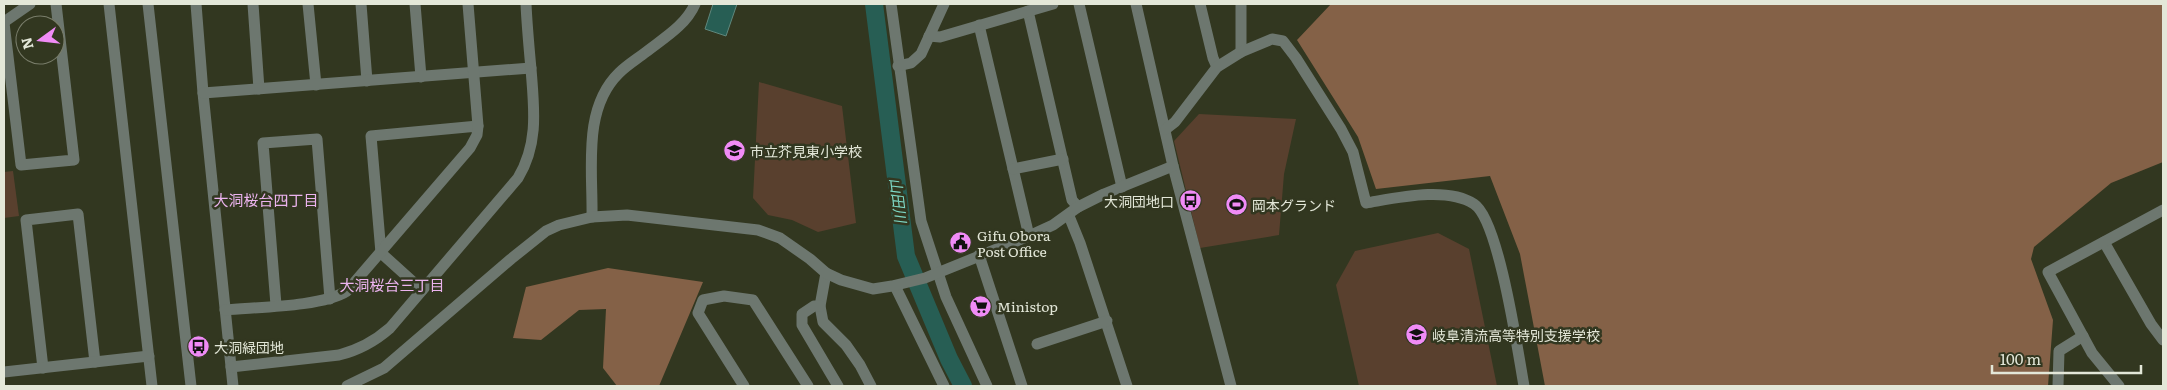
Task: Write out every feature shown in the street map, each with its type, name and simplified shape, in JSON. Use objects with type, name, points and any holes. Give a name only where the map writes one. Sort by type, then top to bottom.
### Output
[{"type":"street","points":[[30,4],[4,23],[20,165],[74,160],[56,4]]},
{"type":"street","points":[[109,4],[152,386]]},
{"type":"street","points":[[148,4],[191,386]]},
{"type":"street","points":[[196,4],[203,93],[233,386]]},
{"type":"street","points":[[253,4],[259,89]]},
{"type":"street","points":[[308,4],[316,85]]},
{"type":"street","points":[[361,4],[367,81]]},
{"type":"street","points":[[415,4],[421,77]]},
{"type":"street","points":[[225,310],[330,299],[347,291],[470,148],[477,135],[478,126],[468,4]]},
{"type":"street","points":[[231,366],[339,355],[356,350],[375,341],[390,328],[518,178],[527,162],[533,140],[535,119],[526,4]]},
{"type":"street","points":[[592,217],[594,126],[598,107],[606,89],[618,73],[679,26],[696,4]]},
{"type":"street","points":[[891,4],[898,66],[921,221],[936,273],[955,321],[987,386]]},
{"type":"street","points":[[898,66],[911,63],[921,54],[944,4]]},
{"type":"street","points":[[929,36],[940,38],[1053,4]]},
{"type":"street","points":[[1079,4],[1122,186]]},
{"type":"street","points":[[1136,4],[1173,166],[1231,386]]},
{"type":"street","points":[[1200,4],[1213,58],[1217,67]]},
{"type":"street","points":[[1241,4],[1241,52]]},
{"type":"street","points":[[1028,11],[1072,200],[1078,207]]},
{"type":"street","points":[[979,25],[1028,236]]},
{"type":"street","points":[[1166,129],[1175,122],[1217,67],[1241,52],[1272,38],[1283,41],[1341,129],[1352,152],[1366,203],[1442,194],[1461,198],[1474,204],[1482,211],[1491,231],[1502,275],[1524,386]]},
{"type":"street","points":[[203,93],[531,68]]},
{"type":"street","points":[[422,290],[381,253],[371,136],[478,126]]},
{"type":"street","points":[[276,305],[263,143],[317,139],[330,299]]},
{"type":"street","points":[[1013,170],[1063,159]]},
{"type":"street","points":[[347,386],[374,381],[546,231],[560,225],[592,217],[627,214],[758,230],[780,238],[826,273],[841,280],[873,288],[900,285],[925,278],[1028,236],[1069,216],[1078,207],[1122,186],[1173,166]]},
{"type":"street","points":[[2119,386],[2092,353],[2048,272],[2163,211]]},
{"type":"street","points":[[42,368],[26,220],[78,214],[95,362]]},
{"type":"street","points":[[1069,216],[1073,221],[1127,386]]},
{"type":"street","points":[[2104,242],[2151,324],[2163,340]]},
{"type":"street","points":[[979,255],[1022,386]]},
{"type":"street","points":[[826,273],[820,306],[823,322],[846,345],[860,365],[871,386]]},
{"type":"street","points":[[900,285],[944,386]]},
{"type":"street","points":[[744,386],[698,314],[703,300],[724,296],[753,300],[808,386]]},
{"type":"street","points":[[820,306],[814,306],[802,314],[802,325],[838,386]]},
{"type":"street","points":[[1037,344],[1107,321]]},
{"type":"street","points":[[2058,386],[2058,351],[2083,336]]},
{"type":"street","points":[[4,372],[149,356]]},
{"type":"shaded area","points":[[1331,4],[2163,4],[2163,162],[2111,183],[2034,247],[2031,259],[2053,320],[2048,386],[1545,386],[1520,254],[1490,176],[1376,189],[1358,137],[1297,40]]},
{"type":"shaded area","points":[[759,82],[842,106],[856,223],[818,232],[792,220],[768,215],[753,198]]},
{"type":"shaded area","name":"岡本グランド","points":[[1199,114],[1296,119],[1284,174],[1279,235],[1200,248],[1174,141]]},
{"type":"shaded area","points":[[13,171],[19,216],[4,218],[4,172]]},
{"type":"shaded area","name":"岐阜清流高等特別支援学校","points":[[1438,233],[1469,249],[1497,386],[1359,386],[1336,285],[1355,251]]},
{"type":"shaded area","points":[[608,268],[703,282],[659,386],[617,386],[603,368],[606,309],[579,310],[541,340],[513,338],[526,287]]},
{"type":"water","points":[[713,4],[737,4],[726,36],[705,29]]},
{"type":"waterway","name":"山田川","points":[[874,4],[906,256],[949,359],[963,386]]},
{"type":"place","name":"市立芥見東小学校","points":[[734,151]]},
{"type":"place","name":"大洞団地口","points":[[1190,201]]},
{"type":"place","name":"岡本グランド","points":[[1236,205]]},
{"type":"place","name":"Gifu Obora Post Office","points":[[961,243]]},
{"type":"place","name":"Ministop","points":[[981,306]]},
{"type":"place","name":"岐阜清流高等特別支援学校","points":[[1416,335]]},
{"type":"place","name":"大洞緑団地","points":[[198,347]]},
{"type":"district","name":"大洞桜台四丁目","points":[[266,199]]},
{"type":"district","name":"大洞桜台三丁目","points":[[392,284]]}]
